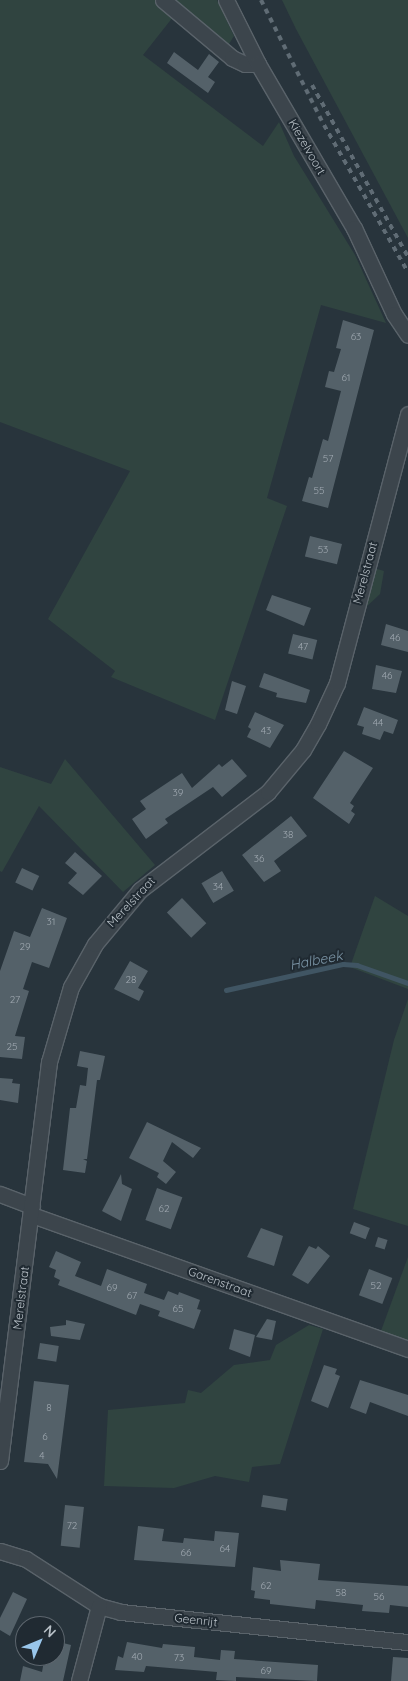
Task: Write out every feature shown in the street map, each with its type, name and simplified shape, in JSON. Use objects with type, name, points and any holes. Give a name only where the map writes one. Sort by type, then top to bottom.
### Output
[{"type":"street","points":[[163,0],[232,58],[245,64],[258,64]]},
{"type":"street","name":"Kiezelvoort","points":[[226,0],[258,64],[354,228],[394,314],[408,335]]},
{"type":"street","name":"Merelstraat","points":[[0,1461],[3,1408],[32,1210],[49,1062],[71,987],[94,944],[134,896],[154,876],[245,812],[268,792],[298,756],[318,724],[337,683],[408,414]]},
{"type":"street","name":"Garenstraat","points":[[0,1194],[32,1210],[408,1350]]},
{"type":"street","name":"Geenrijt","points":[[0,1551],[26,1559],[99,1606],[121,1612],[408,1642]]},
{"type":"street","points":[[79,1681],[99,1606]]},
{"type":"green space","points":[[0,0],[155,0],[173,17],[143,55],[263,146],[279,122],[294,156],[355,255],[386,323],[321,305],[267,498],[287,506],[215,720],[111,677],[115,671],[48,619],[130,471],[0,422]]},
{"type":"green space","points":[[170,0],[217,0],[234,36],[227,47]]},
{"type":"green space","points":[[282,0],[408,0],[408,238],[296,29]]},
{"type":"green space","points":[[374,568],[384,571],[380,594],[364,609]]},
{"type":"green space","points":[[65,759],[155,865],[123,892],[39,806],[2,872],[0,871],[0,767],[51,784]]},
{"type":"green space","points":[[375,896],[408,916],[408,989],[350,967]]},
{"type":"green space","points":[[408,999],[408,1226],[353,1209],[394,1040]]},
{"type":"green space","points":[[408,1257],[408,1341],[381,1331]]},
{"type":"green space","points":[[309,1325],[323,1329],[280,1464],[252,1467],[249,1482],[215,1476],[174,1488],[104,1486],[108,1410],[185,1403],[188,1390],[201,1393],[234,1365],[270,1360],[276,1345]]},
{"type":"building","points":[[174,52],[198,70],[209,54],[219,62],[208,77],[215,82],[208,93],[167,63]]},
{"type":"building","points":[[343,320],[374,330],[328,508],[302,501],[309,477],[312,478],[323,439],[328,441],[341,391],[325,387],[329,371],[334,372],[341,349],[336,348]]},
{"type":"building","points":[[310,536],[342,544],[337,564],[305,556]]},
{"type":"building","points":[[272,595],[311,608],[304,626],[266,610]]},
{"type":"building","points":[[386,624],[408,631],[408,652],[381,645]]},
{"type":"building","points":[[293,634],[317,640],[312,659],[288,653]]},
{"type":"building","points":[[376,665],[402,671],[396,693],[372,689]]},
{"type":"building","points":[[264,673],[310,690],[306,703],[276,697],[277,693],[259,687]]},
{"type":"building","points":[[232,681],[246,686],[237,714],[225,710]]},
{"type":"building","points":[[364,707],[398,720],[393,734],[384,731],[380,740],[362,734],[364,727],[357,725]]},
{"type":"building","points":[[255,712],[284,725],[270,748],[247,737],[251,729],[248,727]]},
{"type":"building","points":[[344,751],[373,768],[350,803],[354,806],[351,811],[355,814],[349,824],[313,798]]},
{"type":"building","points":[[232,759],[247,776],[222,797],[213,787],[165,819],[168,823],[146,839],[132,819],[146,809],[140,801],[182,773],[192,788],[219,764],[222,767]]},
{"type":"building","points":[[291,816],[307,836],[274,861],[281,871],[264,882],[242,855]]},
{"type":"building","points":[[75,852],[102,876],[83,895],[68,883],[77,873],[65,863]]},
{"type":"building","points":[[22,868],[39,876],[32,891],[15,883]]},
{"type":"building","points":[[222,871],[234,891],[213,903],[201,883]]},
{"type":"building","points":[[182,898],[206,923],[191,938],[167,913]]},
{"type":"building","points":[[42,908],[67,918],[49,968],[32,962],[23,989],[29,991],[15,1036],[25,1037],[22,1059],[0,1057],[0,971],[14,931],[30,937]]},
{"type":"building","points":[[130,961],[148,971],[138,988],[144,991],[139,1001],[114,989]]},
{"type":"building","points":[[80,1051],[105,1056],[100,1080],[97,1080],[87,1159],[83,1159],[87,1161],[85,1173],[63,1170],[70,1108],[76,1108],[80,1085],[86,1086],[88,1068],[77,1066]]},
{"type":"building","points":[[0,1078],[13,1079],[12,1083],[20,1084],[18,1103],[0,1100]]},
{"type":"building","points":[[147,1122],[201,1148],[193,1158],[172,1142],[163,1161],[176,1172],[166,1184],[157,1177],[159,1173],[129,1158]]},
{"type":"building","points":[[121,1174],[122,1184],[132,1189],[121,1221],[102,1211]]},
{"type":"building","points":[[157,1188],[182,1197],[171,1229],[145,1220]]},
{"type":"building","points":[[354,1222],[370,1228],[366,1239],[350,1233]]},
{"type":"building","points":[[261,1228],[283,1236],[274,1266],[247,1257]]},
{"type":"building","points":[[378,1237],[388,1240],[385,1249],[375,1247]]},
{"type":"building","points":[[309,1246],[316,1249],[318,1246],[330,1256],[308,1284],[292,1275]]},
{"type":"building","points":[[56,1251],[81,1262],[75,1276],[101,1286],[107,1269],[147,1284],[144,1293],[164,1300],[168,1291],[178,1295],[179,1292],[200,1300],[197,1309],[201,1310],[194,1329],[158,1316],[160,1311],[140,1304],[136,1315],[58,1285],[60,1280],[54,1277],[56,1270],[49,1267]]},
{"type":"building","points":[[369,1269],[392,1278],[382,1304],[359,1295]]},
{"type":"building","points":[[267,1319],[276,1321],[272,1340],[256,1337]]},
{"type":"building","points":[[66,1320],[85,1324],[80,1340],[51,1336],[50,1327],[66,1325]]},
{"type":"building","points":[[234,1329],[255,1335],[250,1357],[229,1349]]},
{"type":"building","points":[[40,1343],[59,1346],[56,1362],[37,1359]]},
{"type":"building","points":[[324,1365],[337,1369],[335,1374],[340,1376],[328,1408],[311,1401]]},
{"type":"building","points":[[360,1380],[408,1395],[408,1416],[370,1402],[366,1414],[350,1408]]},
{"type":"building","points":[[34,1381],[69,1385],[57,1479],[48,1464],[24,1462]]},
{"type":"building","points":[[263,1495],[288,1499],[286,1511],[261,1507]]},
{"type":"building","points":[[65,1505],[84,1507],[80,1548],[61,1546]]},
{"type":"building","points":[[138,1526],[164,1529],[162,1541],[183,1543],[184,1538],[214,1541],[215,1531],[239,1533],[235,1567],[134,1560]]},
{"type":"building","points":[[280,1560],[320,1564],[318,1580],[408,1586],[408,1607],[390,1605],[389,1613],[362,1611],[363,1605],[316,1600],[315,1609],[270,1604],[270,1600],[254,1598],[255,1591],[251,1590],[253,1567],[281,1571]]},
{"type":"building","points":[[13,1592],[27,1599],[19,1616],[15,1616],[15,1625],[10,1636],[0,1630],[0,1618]]},
{"type":"building","points":[[127,1642],[162,1648],[163,1644],[195,1647],[194,1657],[220,1660],[221,1650],[235,1651],[234,1659],[318,1665],[317,1681],[236,1677],[236,1681],[216,1680],[217,1672],[146,1666],[144,1672],[115,1670],[118,1656],[123,1658]]},
{"type":"building","points":[[65,1644],[71,1645],[63,1681],[20,1681],[23,1666],[42,1672],[43,1666],[65,1666]]},
{"type":"building","points":[[393,1657],[408,1658],[408,1681],[391,1681]]},
{"type":"waterway","name":"Halbeek","points":[[226,990],[343,964],[357,965],[408,983]]},
{"type":"railway","points":[[261,0],[324,125],[408,272]]},
{"type":"railway","points":[[312,85],[408,257]]}]
